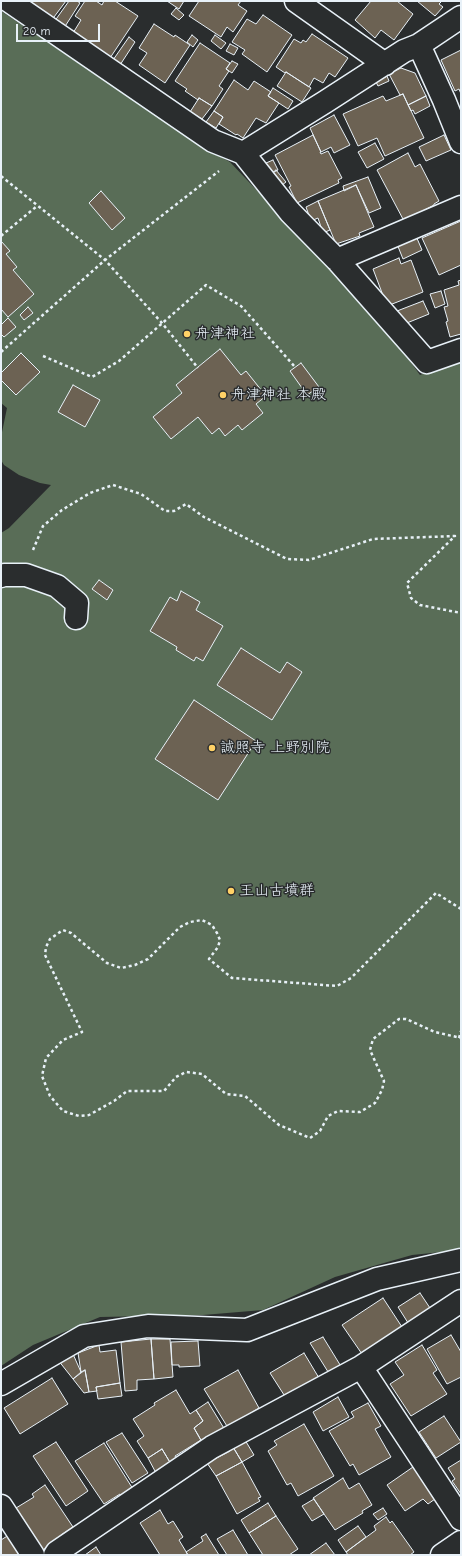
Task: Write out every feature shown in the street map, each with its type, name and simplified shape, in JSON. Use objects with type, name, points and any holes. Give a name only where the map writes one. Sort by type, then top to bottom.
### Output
[{"type":"street","points":[[9,1],[213,141],[243,153],[290,212],[337,260],[426,362],[461,350]]},
{"type":"street","points":[[296,1],[384,64]]},
{"type":"street","points":[[243,153],[404,51],[418,45],[461,17]]},
{"type":"street","points":[[418,45],[444,100],[461,142]]},
{"type":"street","points":[[337,260],[461,207]]},
{"type":"street","points":[[1,576],[26,575],[57,586],[77,604],[76,618]]},
{"type":"street","points":[[1,1384],[84,1336],[148,1326],[247,1330],[377,1279],[461,1260]]},
{"type":"street","points":[[55,1555],[57,1552],[212,1447],[361,1367],[461,1301]]},
{"type":"street","points":[[361,1367],[461,1519]]},
{"type":"street","points":[[1,1506],[33,1555]]},
{"type":"street","points":[[442,1555],[461,1542]]},
{"type":"path","points":[[1,352],[105,260],[243,153]]},
{"type":"path","points":[[1,176],[105,260],[162,324],[198,368]]},
{"type":"path","points":[[1,236],[37,206]]},
{"type":"path","points":[[43,356],[92,377],[119,361],[206,284],[241,306],[295,367]]},
{"type":"path","points":[[26,575],[43,526],[62,510],[90,493],[113,485],[141,494],[165,511],[174,511],[186,504],[204,517],[287,559],[309,560],[373,539],[455,536],[407,583],[411,598],[420,605],[461,613]]},
{"type":"path","points":[[461,908],[436,893],[351,978],[337,986],[232,978],[210,959],[218,947],[220,940],[218,933],[212,925],[202,920],[190,922],[180,927],[148,959],[135,965],[121,968],[107,963],[71,933],[63,930],[50,939],[46,947],[45,955],[82,1032],[63,1040],[46,1058],[42,1076],[50,1096],[63,1111],[79,1116],[88,1116],[114,1101],[127,1090],[164,1091],[176,1077],[186,1072],[202,1074],[226,1094],[245,1096],[279,1125],[310,1138],[320,1131],[328,1116],[338,1111],[360,1112],[375,1103],[382,1090],[384,1081],[370,1050],[373,1039],[399,1019],[406,1019],[435,1032],[460,1038],[461,1031]]},
{"type":"green space","name":"王山古墳群","points":[[1,11],[208,150],[230,162],[284,219],[330,264],[396,342],[420,375],[461,359],[461,1250],[412,1255],[335,1277],[263,1310],[203,1315],[100,1317],[33,1345],[1,1366],[1,533],[9,528],[51,485],[40,483],[19,475],[4,465],[1,460],[1,437],[7,408],[1,403]]},
{"type":"building","points":[[21,1],[66,1],[51,21]]},
{"type":"building","points":[[69,1],[77,1],[80,3],[64,28],[54,22]]},
{"type":"building","points":[[85,1],[96,1],[102,5],[104,1],[115,1],[138,16],[110,58],[73,33],[81,20],[75,16]]},
{"type":"building","points":[[167,1],[184,1],[179,9]]},
{"type":"building","points":[[199,1],[241,1],[238,5],[247,11],[233,32],[227,27],[221,37],[189,16]]},
{"type":"building","points":[[371,1],[397,1],[413,14],[394,40],[381,30],[375,38],[355,20]]},
{"type":"building","points":[[417,1],[442,1],[439,4],[443,7],[435,16]]},
{"type":"building","points":[[176,8],[184,15],[179,20],[171,14]]},
{"type":"building","points":[[263,15],[292,35],[267,72],[242,54],[245,50],[232,42],[247,19],[256,24]]},
{"type":"building","points":[[154,24],[190,45],[165,83],[139,65],[147,53],[139,48]]},
{"type":"building","points":[[312,34],[348,58],[335,77],[329,73],[323,83],[314,78],[309,87],[276,67],[294,39],[301,43],[303,40],[306,42]]},
{"type":"building","points":[[192,35],[198,40],[193,47],[187,42]]},
{"type":"building","points":[[215,35],[226,43],[221,49],[211,41]]},
{"type":"building","points":[[129,37],[135,42],[120,65],[113,60]]},
{"type":"building","points":[[200,43],[230,63],[226,69],[229,71],[219,86],[223,89],[212,106],[199,98],[198,100],[185,91],[187,89],[175,81]]},
{"type":"building","points":[[230,44],[238,48],[234,55],[226,51]]},
{"type":"building","points":[[461,50],[461,94],[459,89],[455,91],[441,60]]},
{"type":"building","points":[[232,61],[238,64],[232,73],[226,69]]},
{"type":"building","points":[[401,68],[415,73],[426,96],[408,105],[403,94],[400,95],[389,74]]},
{"type":"building","points":[[286,72],[311,88],[302,102],[277,86]]},
{"type":"building","points":[[387,76],[389,81],[378,86],[376,82]]},
{"type":"building","points":[[234,80],[248,90],[254,81],[271,92],[268,96],[279,103],[266,123],[256,118],[243,138],[219,124],[223,117],[214,111]]},
{"type":"building","points":[[273,88],[293,101],[288,109],[268,96]]},
{"type":"building","points":[[403,94],[424,138],[385,156],[377,138],[358,146],[343,114],[383,96],[386,101]]},
{"type":"building","points":[[426,96],[430,106],[415,114],[413,110],[411,111],[408,105]]},
{"type":"building","points":[[199,98],[212,106],[202,119],[190,112]]},
{"type":"building","points":[[214,111],[223,117],[216,128],[206,122]]},
{"type":"building","points":[[334,115],[350,145],[334,153],[331,147],[321,152],[310,128]]},
{"type":"building","points":[[313,135],[321,154],[328,151],[342,178],[338,180],[339,183],[297,203],[289,187],[291,186],[275,155]]},
{"type":"building","points":[[444,135],[451,150],[426,161],[419,147]]},
{"type":"building","points":[[375,143],[384,159],[367,168],[358,152]]},
{"type":"building","points":[[408,153],[415,167],[420,164],[439,201],[404,221],[377,170]]},
{"type":"building","points":[[273,160],[278,170],[272,173],[266,163]]},
{"type":"building","points":[[276,170],[286,182],[282,185],[272,173]]},
{"type":"building","points":[[368,177],[381,208],[369,213],[356,185],[344,191],[343,186]]},
{"type":"building","points":[[356,185],[374,227],[359,233],[360,236],[336,244],[318,201]]},
{"type":"building","points":[[101,191],[125,218],[112,230],[89,203]]},
{"type":"building","points":[[318,201],[330,230],[323,233],[318,218],[311,221],[306,207]]},
{"type":"building","points":[[461,221],[461,265],[439,275],[422,238]]},
{"type":"building","points":[[416,236],[422,250],[403,259],[397,244]]},
{"type":"building","points":[[1,241],[10,251],[6,254],[17,267],[13,270],[34,294],[8,317],[1,309]]},
{"type":"building","points":[[399,258],[401,264],[411,260],[423,292],[387,306],[373,269]]},
{"type":"building","points":[[461,280],[461,334],[450,337],[444,307],[448,306],[444,290],[459,285],[458,281]]},
{"type":"building","points":[[441,291],[445,304],[435,308],[430,294]]},
{"type":"building","points":[[423,301],[429,314],[402,325],[397,311]]},
{"type":"building","points":[[28,307],[33,313],[24,320],[20,315]]},
{"type":"building","points":[[8,318],[16,327],[4,337],[1,334],[1,325]]},
{"type":"building","name":"舟津神社 本殿","points":[[220,349],[241,375],[246,371],[266,396],[256,404],[263,413],[242,430],[238,425],[225,436],[219,428],[212,434],[198,417],[171,439],[153,417],[182,393],[176,385]]},
{"type":"building","points":[[21,353],[40,372],[16,395],[1,380],[1,373]]},
{"type":"building","points":[[301,363],[319,387],[307,395],[290,371]]},
{"type":"building","points":[[73,385],[100,400],[85,427],[58,412]]},
{"type":"building","points":[[99,580],[113,590],[107,600],[92,589]]},
{"type":"building","points":[[181,591],[200,602],[196,610],[223,626],[203,661],[196,657],[194,661],[176,650],[177,647],[150,631],[170,597],[177,601]]},
{"type":"building","points":[[241,648],[280,673],[287,662],[302,672],[272,720],[217,685]]},
{"type":"building","points":[[194,700],[256,741],[218,800],[155,759]]},
{"type":"building","points":[[420,1293],[432,1311],[410,1326],[398,1307]]},
{"type":"building","points":[[383,1298],[402,1327],[362,1354],[342,1325]]},
{"type":"building","points":[[451,1335],[461,1352],[461,1377],[447,1384],[427,1349]]},
{"type":"building","points":[[323,1337],[342,1368],[330,1375],[310,1343]]},
{"type":"building","points":[[151,1339],[154,1379],[137,1380],[137,1390],[125,1391],[121,1342]]},
{"type":"building","points":[[151,1339],[170,1339],[173,1377],[154,1379]]},
{"type":"building","points":[[198,1341],[200,1366],[179,1367],[179,1365],[172,1365],[171,1342]]},
{"type":"building","points":[[99,1345],[100,1352],[116,1350],[120,1383],[96,1387],[97,1391],[89,1392],[85,1370],[81,1372],[78,1353]]},
{"type":"building","points":[[422,1345],[437,1370],[433,1373],[447,1394],[411,1416],[390,1384],[404,1375],[395,1362]]},
{"type":"building","points":[[304,1353],[319,1378],[286,1398],[270,1373]]},
{"type":"building","points":[[73,1354],[81,1372],[73,1379],[58,1360]]},
{"type":"building","points":[[85,1370],[89,1392],[84,1393],[73,1379]]},
{"type":"building","points":[[238,1370],[259,1408],[249,1414],[251,1419],[230,1431],[204,1389]]},
{"type":"building","points":[[52,1378],[68,1404],[20,1434],[4,1408]]},
{"type":"building","points":[[120,1383],[122,1396],[98,1399],[96,1387]]},
{"type":"building","points":[[176,1390],[190,1414],[196,1410],[203,1421],[194,1428],[201,1440],[175,1456],[177,1460],[171,1464],[162,1449],[148,1458],[137,1441],[144,1436],[133,1419],[155,1405],[154,1403]]},
{"type":"building","points":[[338,1397],[349,1417],[323,1431],[313,1412]]},
{"type":"building","points":[[208,1402],[225,1430],[203,1444],[194,1428],[203,1421],[196,1410]]},
{"type":"building","points":[[368,1403],[381,1426],[375,1429],[391,1457],[359,1475],[353,1464],[350,1466],[329,1431],[354,1417],[351,1412]]},
{"type":"building","points":[[444,1416],[461,1442],[436,1458],[419,1432]]},
{"type":"building","points":[[304,1424],[334,1476],[298,1496],[291,1483],[287,1485],[268,1451],[277,1445],[274,1441]]},
{"type":"building","points":[[122,1433],[148,1473],[132,1483],[106,1442]]},
{"type":"building","points":[[245,1440],[254,1455],[242,1462],[233,1447]]},
{"type":"building","points":[[56,1442],[88,1491],[66,1506],[33,1456]]},
{"type":"building","points":[[104,1443],[133,1489],[122,1496],[120,1494],[104,1504],[75,1461]]},
{"type":"building","points":[[233,1447],[242,1462],[216,1476],[207,1463],[230,1451],[229,1449]]},
{"type":"building","points":[[162,1449],[171,1464],[156,1473],[148,1458]]},
{"type":"building","points":[[461,1460],[461,1494],[452,1481],[455,1479],[448,1468]]},
{"type":"building","points":[[242,1462],[261,1497],[258,1498],[260,1501],[237,1514],[216,1476]]},
{"type":"building","points":[[413,1467],[435,1499],[428,1504],[423,1499],[405,1511],[387,1485]]},
{"type":"building","points":[[343,1478],[349,1489],[359,1483],[372,1505],[362,1511],[363,1513],[335,1530],[313,1498]]},
{"type":"building","points":[[45,1485],[73,1527],[61,1535],[62,1538],[41,1551],[21,1521],[24,1520],[16,1508],[34,1497],[32,1494]]},
{"type":"building","points":[[314,1499],[324,1514],[312,1521],[302,1506]]},
{"type":"building","points":[[268,1503],[276,1516],[249,1533],[241,1520]]},
{"type":"building","points":[[383,1508],[387,1514],[378,1520],[373,1514]]},
{"type":"building","points":[[160,1510],[168,1524],[173,1521],[183,1537],[179,1540],[188,1555],[160,1555],[140,1523]]},
{"type":"building","points":[[276,1516],[298,1549],[289,1555],[263,1555],[249,1533]]},
{"type":"building","points":[[386,1517],[390,1523],[392,1521],[414,1552],[410,1555],[348,1555],[346,1552],[376,1530],[374,1526]]},
{"type":"building","points":[[358,1526],[366,1537],[346,1552],[338,1540]]},
{"type":"building","points":[[233,1530],[248,1555],[227,1555],[217,1539]]},
{"type":"building","points":[[12,1533],[26,1555],[1,1555],[1,1540]]},
{"type":"building","points":[[206,1534],[219,1555],[188,1555],[186,1552],[203,1541],[201,1537]]},
{"type":"building","points":[[326,1543],[335,1555],[309,1555]]},
{"type":"building","points":[[96,1547],[101,1555],[85,1555]]},
{"type":"place","name":"舟津神社","points":[[187,334]]},
{"type":"place","name":"舟津神社 本殿","points":[[223,395]]},
{"type":"place","name":"誠照寺 上野別院","points":[[212,748]]},
{"type":"place","name":"王山古墳群","points":[[231,891]]}]
